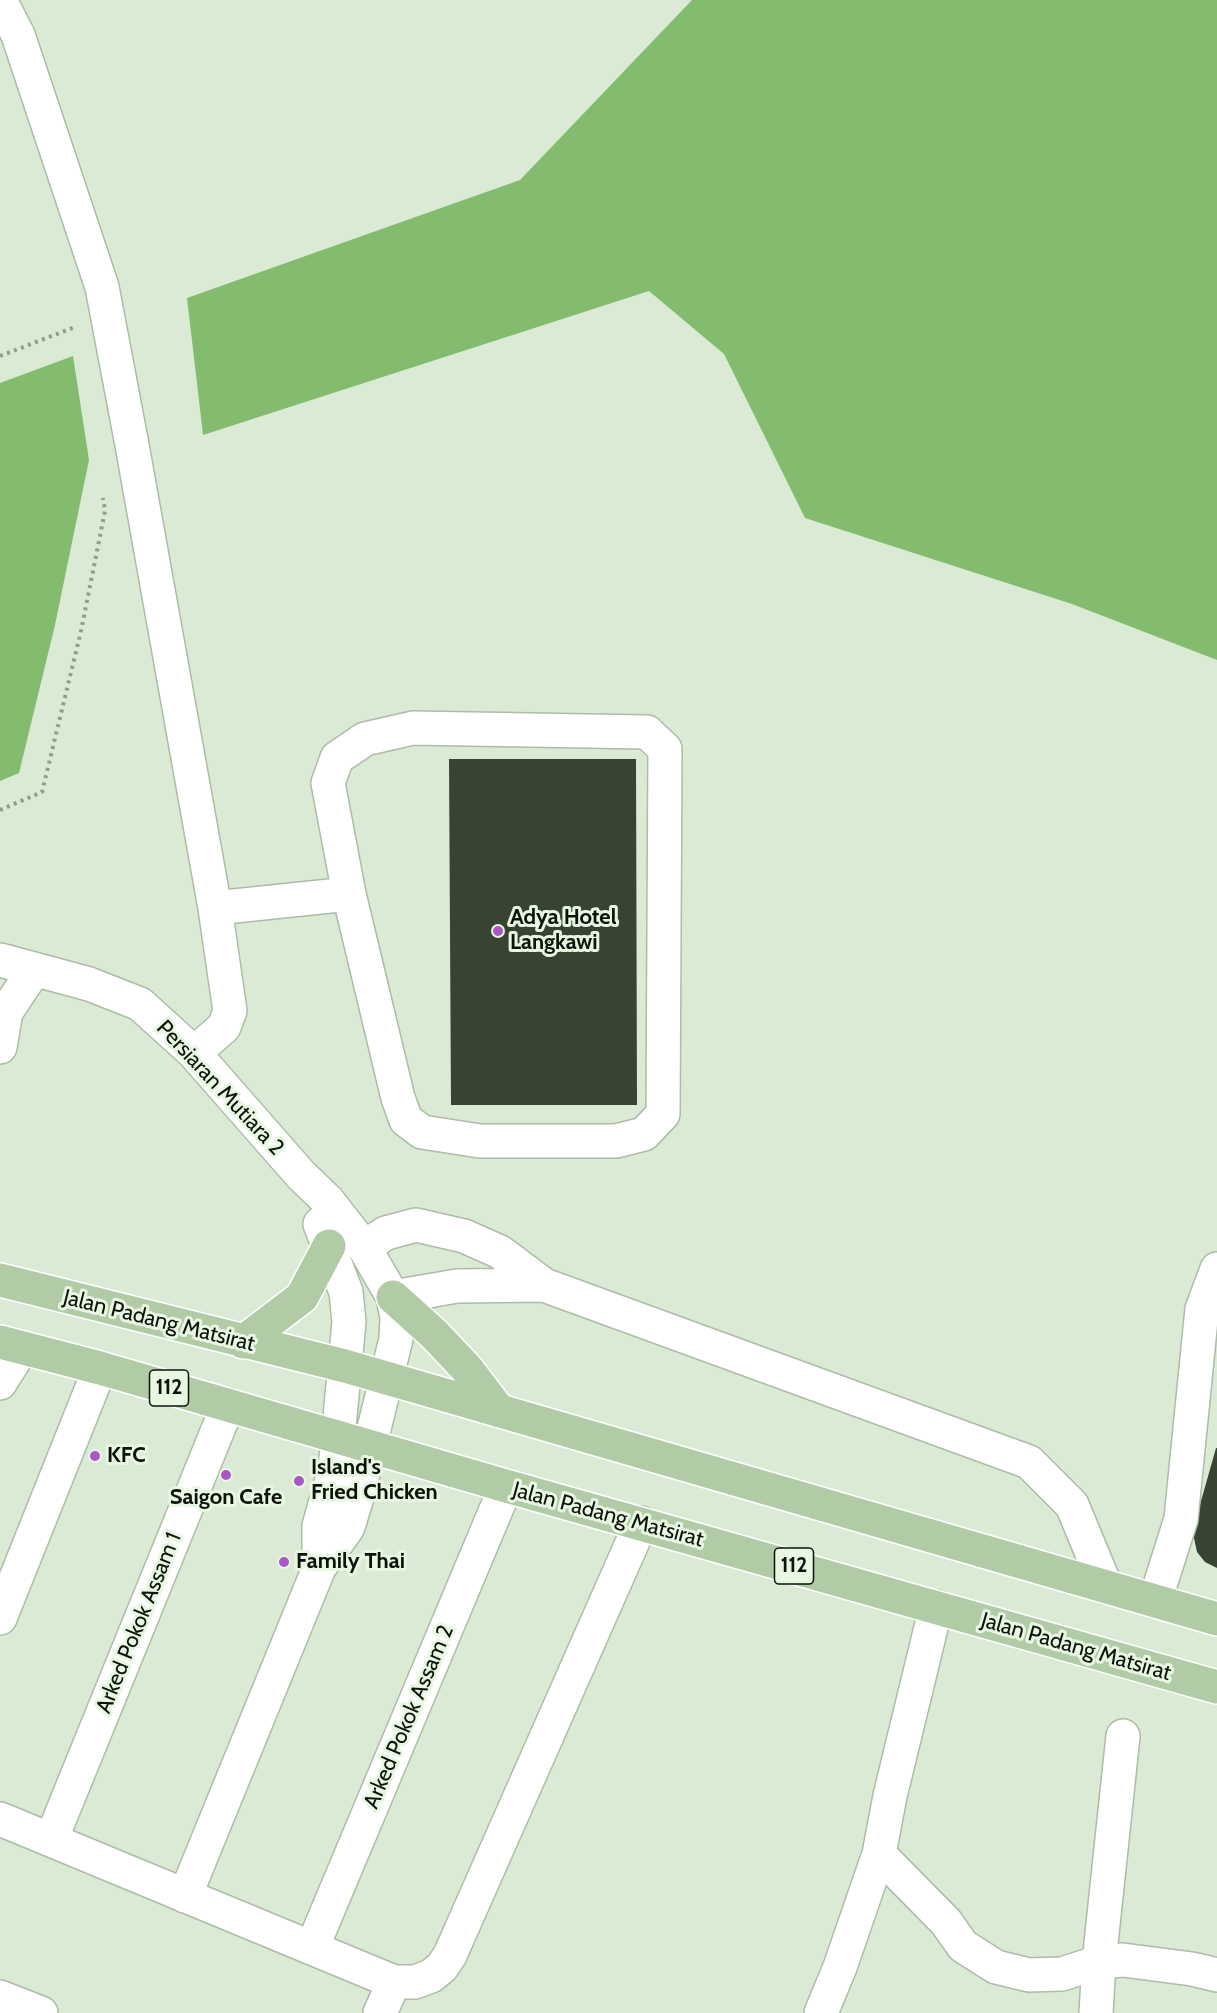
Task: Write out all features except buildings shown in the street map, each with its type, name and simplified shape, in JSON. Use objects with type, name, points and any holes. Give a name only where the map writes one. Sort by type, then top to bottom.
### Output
[{"type":"main road","points":[[243,1342],[302,1297],[329,1246]]},
{"type":"main road","name":"Jalan Padang Matsirat","points":[[0,1280],[345,1366],[1217,1619]]},
{"type":"main road","points":[[393,1297],[434,1334],[467,1369],[499,1411]]},
{"type":"main road","name":"Jalan Padang Matsirat","points":[[11,1345],[100,1368],[506,1486],[1217,1687]]},
{"type":"street","points":[[0,0],[18,35],[102,287],[132,445],[215,908],[230,1011],[224,1027],[194,1053]]},
{"type":"street","points":[[413,728],[647,732],[665,749],[663,1114],[644,1134],[616,1141],[480,1141],[422,1132],[406,1120],[398,1098],[349,894],[328,783],[337,758],[365,739],[413,728]]},
{"type":"street","points":[[215,908],[349,894]]},
{"type":"street","name":"Persiaran Mutiara 2","points":[[0,960],[89,984],[140,1004],[194,1053],[301,1175],[328,1201],[364,1247],[393,1297],[398,1328],[370,1446],[348,1527],[320,1568]]},
{"type":"street","points":[[0,1047],[3,1011],[34,970]]},
{"type":"street","name":"Persiaran Mutiara 2","points":[[301,1175],[329,1246],[345,1292],[348,1308],[345,1366],[332,1483],[319,1526],[320,1568]]},
{"type":"street","points":[[364,1247],[386,1233],[416,1225],[464,1236],[500,1252],[544,1285],[1029,1462],[1072,1505],[1106,1587]]},
{"type":"street","points":[[1155,1601],[1180,1519],[1202,1309],[1217,1269]]},
{"type":"street","points":[[393,1297],[457,1286],[544,1285]]},
{"type":"street","points":[[0,1383],[11,1345]]},
{"type":"street","points":[[0,1618],[100,1368]]},
{"type":"street","name":"Arked Pokok Assam 1","points":[[51,1840],[228,1405]]},
{"type":"street","name":"Arked Pokok Assam 2","points":[[312,1948],[506,1486]]},
{"type":"street","points":[[0,1819],[394,1982],[415,1982],[431,1976],[442,1967],[450,1955],[641,1523]]},
{"type":"street","points":[[185,1896],[320,1568]]},
{"type":"street","points":[[821,2013],[840,1967],[879,1854],[890,1796],[936,1607]]},
{"type":"street","points":[[1096,2013],[1099,1962],[1123,1736]]},
{"type":"street","points":[[879,1854],[946,1922],[963,1946],[996,1967],[1029,1975],[1062,1974],[1099,1962],[1124,1960],[1217,1976]]},
{"type":"street","points":[[380,2013],[394,1982]]},
{"type":"street","points":[[0,1997],[41,2013]]},
{"type":"path","points":[[0,356],[77,327]]},
{"type":"path","points":[[0,810],[42,792],[81,631],[105,511],[102,488]]},
{"type":"shaded area","points":[[692,0],[1217,0],[1217,660],[1072,604],[805,518],[724,354],[649,291],[203,435],[187,298],[520,180]]},
{"type":"shaded area","points":[[73,356],[89,460],[55,625],[19,773],[0,781],[0,383]]},
{"type":"place","name":"Adya Hotel Langkawi","points":[[498,931]]},
{"type":"place","name":"KFC","points":[[95,1456]]},
{"type":"place","name":"Saigon Cafe","points":[[226,1475]]},
{"type":"place","name":"Island's Fried Chicken","points":[[299,1481]]},
{"type":"place","name":"Family Thai","points":[[284,1562]]}]
